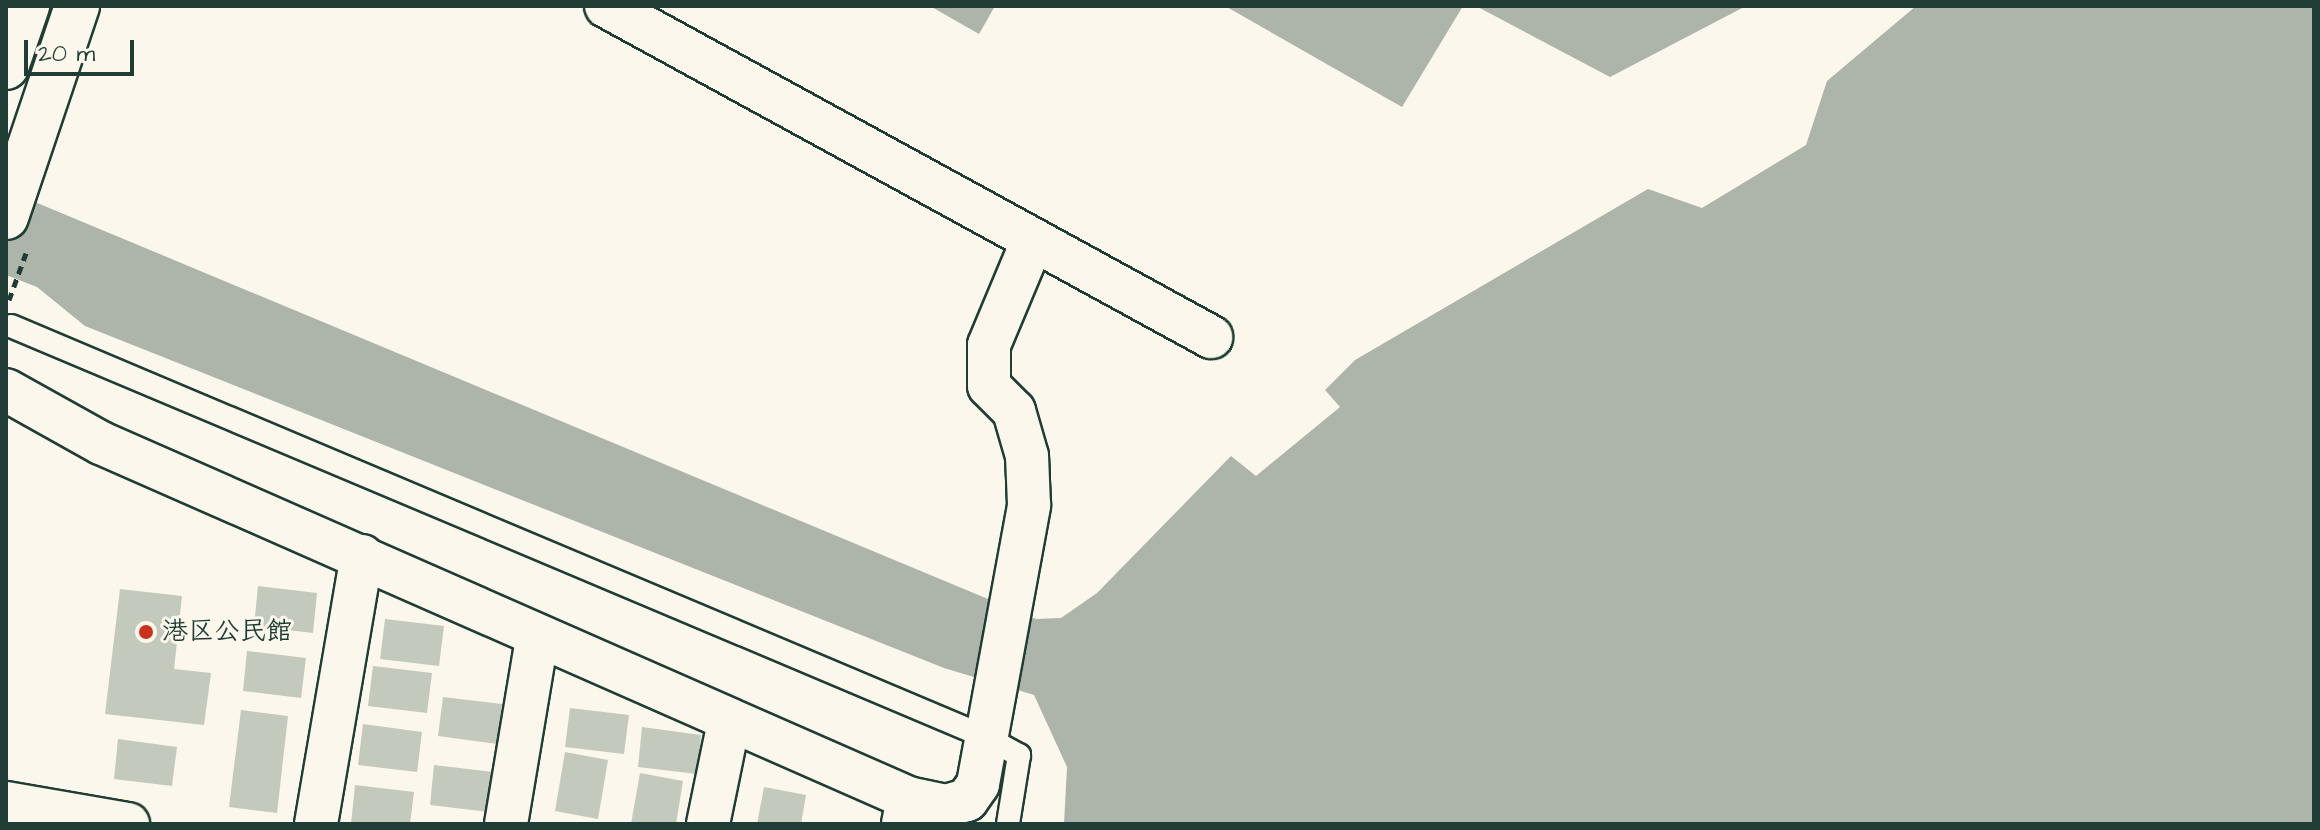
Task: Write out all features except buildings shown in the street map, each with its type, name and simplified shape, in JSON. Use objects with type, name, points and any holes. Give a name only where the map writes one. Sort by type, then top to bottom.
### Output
[{"type":"highway","points":[[6,67],[27,6]]},
{"type":"highway","points":[[12,198],[77,6]]},
{"type":"street","points":[[606,6],[1032,242],[1211,337]]},
{"type":"street","points":[[6,390],[101,443],[362,556],[537,638],[729,722],[906,811],[946,806],[967,800],[978,784],[1029,505],[1027,456],[1014,411],[989,386],[989,345],[1032,242]]},
{"type":"street","points":[[316,824],[362,556]]},
{"type":"street","points":[[506,824],[537,638]]},
{"type":"street","points":[[708,824],[729,722]]},
{"type":"street","points":[[6,803],[128,824]]},
{"type":"lane","points":[[11,326],[986,737],[1019,755],[1008,824]]},
{"type":"shaded area","points":[[930,6],[995,6],[979,34]]},
{"type":"shaded area","points":[[1225,6],[1463,6],[1402,107]]},
{"type":"shaded area","points":[[1476,6],[1746,6],[1610,77]]},
{"type":"shaded area","points":[[1916,6],[2314,6],[2314,824],[1064,824],[1067,767],[1034,695],[944,668],[85,326],[37,287],[6,275],[6,190],[1036,619],[1061,618],[1097,593],[1231,456],[1256,476],[1340,407],[1325,390],[1355,360],[1648,189],[1702,208],[1806,145],[1827,81]]},
{"type":"place","name":"港区公民館","points":[[146,632]]}]
